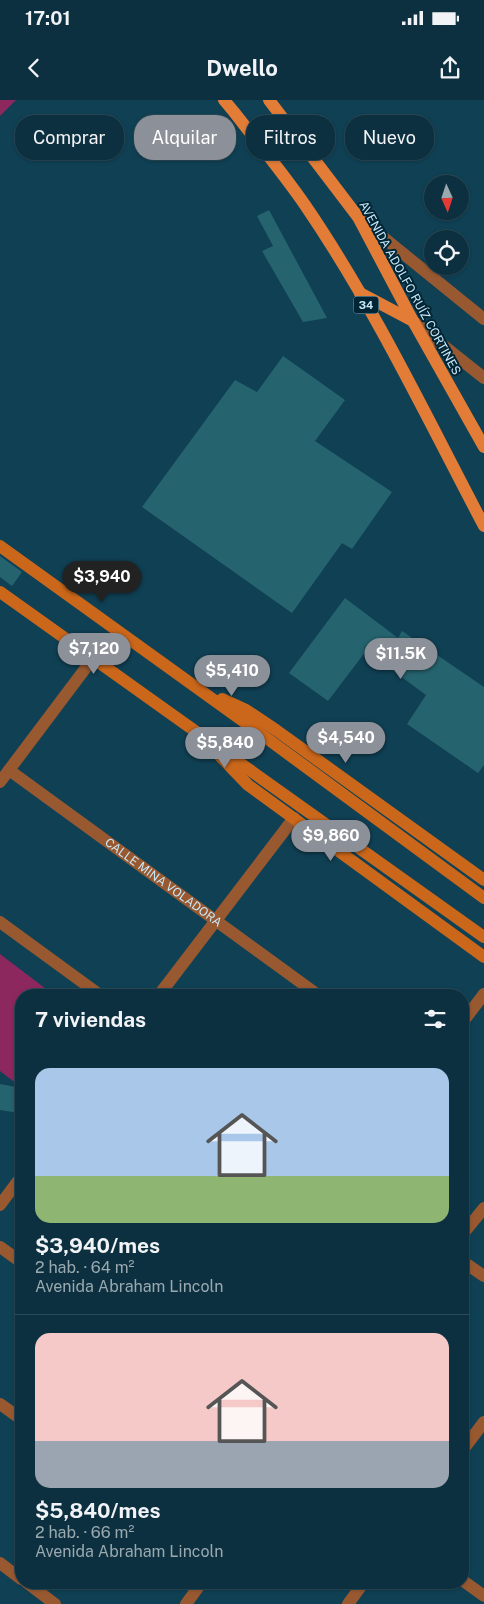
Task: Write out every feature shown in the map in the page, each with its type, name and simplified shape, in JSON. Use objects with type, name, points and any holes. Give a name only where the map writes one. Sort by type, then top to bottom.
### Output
[{"type":"main road","name":"34","points":[[224,100],[304,204],[334,250],[380,330],[484,526]]},
{"type":"main road","name":"AVENIDA ADOLFO RUÍZ CORTINES","points":[[269,100],[358,217],[413,321],[484,447]]},
{"type":"main road","points":[[358,293],[413,321]]},
{"type":"main road","points":[[0,546],[484,898]]},
{"type":"main road","points":[[0,592],[94,657],[484,938]]},
{"type":"main road","points":[[188,682],[246,710],[276,730],[484,880]]},
{"type":"main road","points":[[204,738],[248,785],[484,956]]},
{"type":"street","points":[[358,217],[484,319]]},
{"type":"street","points":[[413,321],[484,378]]},
{"type":"street","points":[[0,782],[94,657]]},
{"type":"street","name":"CALLE MINA VOLADORA","points":[[10,770],[310,989]]},
{"type":"street","points":[[164,989],[294,818]]},
{"type":"street","points":[[0,922],[92,989]]},
{"type":"street","points":[[469,1014],[484,994]]},
{"type":"street","points":[[0,1205],[15,1185]]},
{"type":"street","points":[[469,1226],[484,1208]]},
{"type":"street","points":[[0,1247],[15,1258]]},
{"type":"street","points":[[469,1266],[484,1276]]},
{"type":"street","points":[[0,1404],[15,1415]]},
{"type":"street","points":[[469,1442],[484,1422]]},
{"type":"street","points":[[0,1563],[15,1574]]},
{"type":"street","points":[[469,1585],[484,1596]]},
{"type":"street","points":[[39,1589],[55,1604]]},
{"type":"street","points":[[186,1604],[197,1589]]},
{"type":"street","points":[[348,1604],[359,1589]]},
{"type":"shaded area","points":[[0,100],[16,100],[0,116]]},
{"type":"shaded area","points":[[0,954],[46,989],[15,989],[15,1082],[0,1071]]},
{"type":"building","points":[[269,210],[327,318],[303,322],[262,251],[273,246],[257,216]]},
{"type":"building","points":[[283,356],[345,400],[315,441],[392,492],[352,549],[342,543],[292,613],[142,507],[235,380],[257,392]]},
{"type":"building","points":[[0,556],[22,572],[12,586],[0,577]]},
{"type":"building","points":[[345,598],[398,638],[402,631],[484,687],[484,765],[478,773],[407,724],[426,695],[366,651],[328,701],[289,673]]},
{"type":"building","points":[[0,1084],[15,1087],[15,1112],[0,1110]]}]
